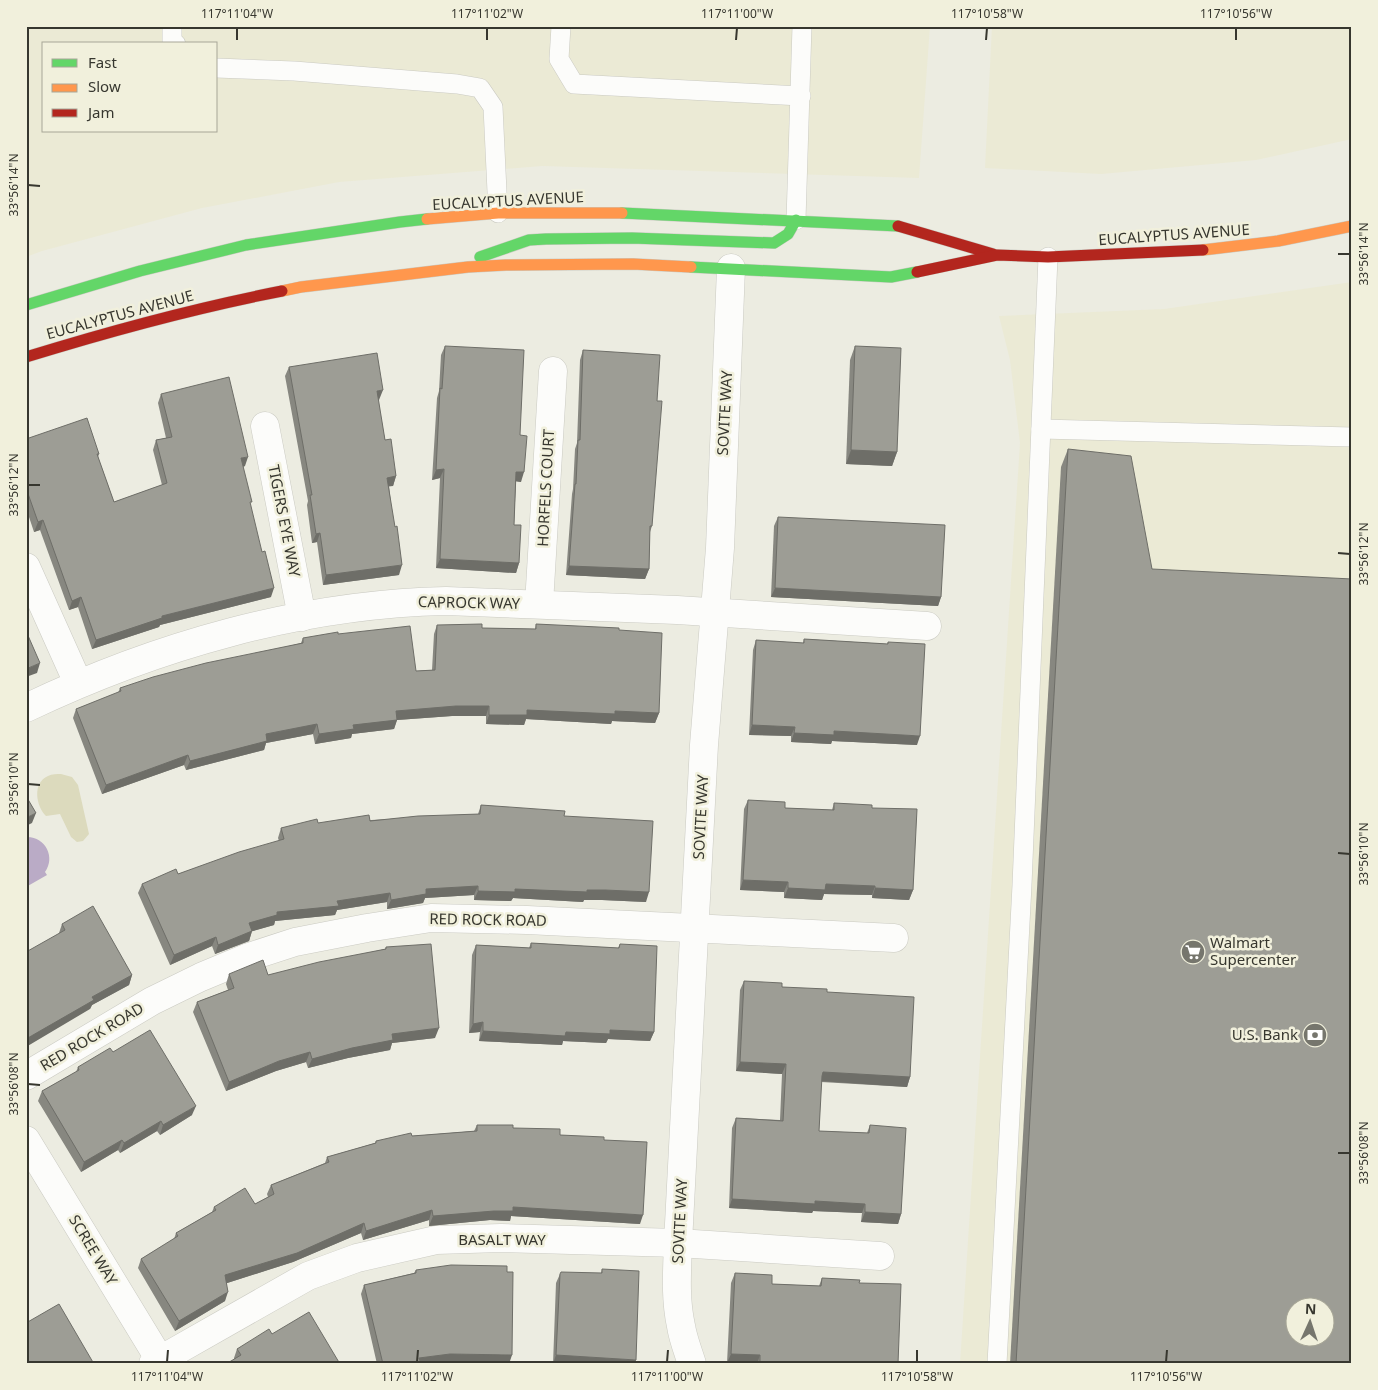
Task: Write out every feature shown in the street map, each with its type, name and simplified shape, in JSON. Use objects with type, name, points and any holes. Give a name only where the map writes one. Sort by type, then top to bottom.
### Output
[{"type":"main road","name":"EUCALYPTUS AVENUE","points":[[26,305],[140,271],[246,245],[400,222],[498,214],[610,212],[896,225],[997,255]]},
{"type":"main road","points":[[438,271],[529,240],[649,239],[774,243],[790,234],[796,220]]},
{"type":"main road","name":"EUCALYPTUS AVENUE","points":[[26,357],[93,336],[230,301],[311,286],[438,271],[515,264],[633,264],[891,277],[997,255],[1048,257],[1197,251],[1278,241],[1352,226]]},
{"type":"street","name":"SOVITE WAY","points":[[692,1364],[682,1333],[679,1313],[677,1288],[678,1243],[704,752],[720,548],[731,268]]},
{"type":"street","name":"HORFELS COURT","points":[[539,604],[553,371]]},
{"type":"street","name":"TIGERS EYE WAY","points":[[265,426],[302,617]]},
{"type":"street","points":[[26,567],[78,683]]},
{"type":"street","name":"CAPROCK WAY","points":[[26,708],[78,683],[193,642],[302,617],[368,606],[410,602],[446,601],[677,610],[714,614],[927,626]]},
{"type":"street","name":"RED ROCK ROAD","points":[[26,1076],[152,1001],[201,977],[249,957],[295,942],[334,933],[432,918],[527,920],[894,938]]},
{"type":"street","name":"SCREE WAY","points":[[26,1140],[156,1362]]},
{"type":"street","name":"BASALT WAY","points":[[156,1362],[308,1276],[358,1258],[436,1240],[502,1238],[678,1243],[880,1256]]},
{"type":"lane","points":[[172,26],[172,40],[174,42]]},
{"type":"lane","points":[[561,26],[559,59],[574,84],[800,96]]},
{"type":"lane","points":[[796,220],[802,26]]},
{"type":"lane","points":[[218,68],[294,71],[438,82],[480,88],[493,107],[498,214]]},
{"type":"lane","points":[[997,1364],[1022,885],[1048,257]]},
{"type":"lane","points":[[1041,428],[1352,437]]},
{"type":"shaded area","points":[[26,26],[930,26],[919,178],[542,166],[339,182],[202,208],[26,257]]},
{"type":"shaded area","points":[[992,26],[1352,26],[1352,139],[1256,160],[1101,174],[985,168]]},
{"type":"shaded area","name":"Walmart Supercenter","points":[[1352,282],[1352,1364],[960,1364],[1020,443],[1010,360],[999,316],[1164,309]]},
{"type":"shaded area","points":[[53,774],[72,777],[78,785],[89,834],[83,841],[77,842],[71,837],[60,814],[46,816],[38,801],[38,789],[43,779]]},
{"type":"shaded area","points":[[26,837],[39,840],[43,844],[49,854],[49,860],[45,872],[47,875],[26,887]]},
{"type":"building","points":[[445,346],[524,350],[520,435],[527,436],[524,472],[516,472],[514,525],[521,525],[519,563],[440,559],[444,469],[436,470],[440,388],[442,389]]},
{"type":"building","points":[[855,346],[901,348],[897,452],[851,450]]},
{"type":"building","points":[[583,350],[660,355],[657,401],[662,401],[652,526],[650,526],[649,569],[569,566],[578,440],[580,440]]},
{"type":"building","points":[[377,353],[383,390],[377,391],[385,440],[391,439],[396,476],[387,478],[395,527],[397,526],[402,565],[326,575],[320,533],[316,534],[310,495],[312,495],[289,367]]},
{"type":"building","points":[[229,377],[248,457],[241,458],[252,502],[250,502],[262,552],[265,551],[274,588],[162,616],[162,618],[96,640],[81,597],[72,601],[43,520],[38,522],[26,488],[26,439],[87,418],[114,502],[167,483],[156,440],[172,437],[161,394]]},
{"type":"building","name":"Walmart Supercenter","points":[[1068,449],[1131,456],[1152,569],[1352,579],[1352,1364],[1016,1364]]},
{"type":"building","points":[[778,517],[945,525],[941,597],[775,588]]},
{"type":"building","points":[[482,624],[482,628],[536,629],[536,624],[619,628],[619,630],[662,633],[659,713],[615,711],[615,714],[527,710],[527,715],[489,715],[489,706],[456,706],[396,711],[397,720],[353,725],[354,729],[319,734],[317,724],[266,734],[267,741],[190,761],[188,755],[106,785],[76,709],[121,691],[120,688],[153,677],[206,663],[303,643],[303,638],[338,632],[338,634],[410,626],[416,671],[435,670],[437,625]]},
{"type":"building","points":[[26,631],[40,663],[26,669]]},
{"type":"building","points":[[804,639],[888,644],[888,642],[925,644],[920,736],[834,731],[834,735],[794,733],[795,727],[752,725],[756,640],[804,643]]},
{"type":"building","points":[[26,796],[36,813],[26,818]]},
{"type":"building","points":[[748,800],[785,802],[785,808],[834,810],[834,803],[872,805],[872,808],[917,809],[913,890],[826,884],[825,890],[788,888],[788,882],[743,880]]},
{"type":"building","points":[[481,805],[565,811],[564,816],[653,821],[649,892],[515,889],[515,892],[478,891],[478,886],[426,889],[426,894],[391,900],[390,893],[337,901],[339,906],[277,912],[277,915],[249,923],[252,931],[218,945],[216,937],[174,955],[142,884],[176,869],[178,874],[239,852],[284,839],[281,828],[317,819],[318,823],[369,815],[370,821],[418,816],[480,814]]},
{"type":"building","points":[[93,906],[132,975],[92,997],[94,1000],[26,1039],[26,952],[65,930],[62,924]]},
{"type":"building","points":[[531,943],[619,948],[620,944],[657,946],[654,1032],[610,1030],[610,1034],[566,1032],[565,1036],[483,1031],[483,1022],[473,1024],[476,945],[531,948]]},
{"type":"building","points":[[431,944],[439,1028],[392,1034],[393,1040],[352,1048],[312,1059],[310,1052],[279,1061],[229,1082],[197,1002],[234,988],[229,974],[263,960],[268,975],[319,962],[386,949],[386,947]]},
{"type":"building","points":[[744,981],[782,983],[782,987],[827,989],[827,992],[914,997],[910,1077],[823,1072],[822,1076],[819,1131],[869,1133],[870,1125],[906,1128],[901,1214],[865,1212],[865,1204],[815,1201],[815,1204],[732,1199],[736,1118],[783,1121],[786,1064],[740,1062]]},
{"type":"building","points":[[150,1030],[196,1106],[163,1125],[161,1121],[124,1143],[122,1140],[84,1162],[42,1091],[79,1070],[78,1067],[110,1048],[113,1052]]},
{"type":"building","points":[[477,1125],[513,1125],[513,1128],[560,1129],[560,1135],[604,1137],[604,1140],[647,1142],[643,1215],[513,1207],[513,1211],[433,1216],[432,1210],[366,1231],[364,1223],[297,1253],[225,1275],[228,1292],[179,1321],[141,1259],[178,1236],[176,1233],[216,1210],[214,1207],[245,1188],[255,1204],[274,1194],[271,1185],[329,1162],[327,1157],[376,1143],[376,1141],[411,1133],[412,1136],[477,1131]]},
{"type":"building","points":[[451,1265],[507,1266],[507,1272],[513,1272],[512,1355],[450,1354],[419,1358],[421,1364],[383,1364],[364,1285],[416,1273],[416,1270]]},
{"type":"building","points":[[602,1269],[639,1271],[636,1360],[556,1355],[561,1272],[602,1273]]},
{"type":"building","points":[[735,1273],[772,1275],[772,1284],[821,1286],[822,1278],[860,1280],[859,1283],[901,1284],[898,1364],[760,1364],[760,1355],[731,1354]]},
{"type":"building","points":[[59,1304],[94,1364],[26,1364],[26,1323]]},
{"type":"building","points":[[309,1312],[340,1364],[226,1364],[241,1355],[237,1349],[269,1329],[272,1334]]},
{"type":"traffic: fast","points":[[622,213],[898,226]]},
{"type":"traffic: fast","points":[[26,305],[140,271],[246,245],[427,219]]},
{"type":"traffic: fast","points":[[480,257],[529,240],[546,239],[632,238],[774,243],[788,234],[796,220]]},
{"type":"traffic: fast","points":[[691,267],[891,277],[917,272]]},
{"type":"traffic: slow","points":[[427,219],[498,213],[622,213]]},
{"type":"traffic: slow","points":[[1203,250],[1278,241],[1352,226]]},
{"type":"traffic: slow","points":[[282,291],[301,287],[468,267],[633,264],[691,267]]},
{"type":"traffic: jam","points":[[898,226],[993,254]]},
{"type":"traffic: jam","points":[[917,272],[997,255],[1048,257],[1203,250]]},
{"type":"traffic: jam","points":[[26,357],[153,321],[282,291]]},
{"type":"place","name":"Walmart Supercenter","points":[[1193,952]]},
{"type":"place","name":"U.S. Bank","points":[[1315,1035]]}]
